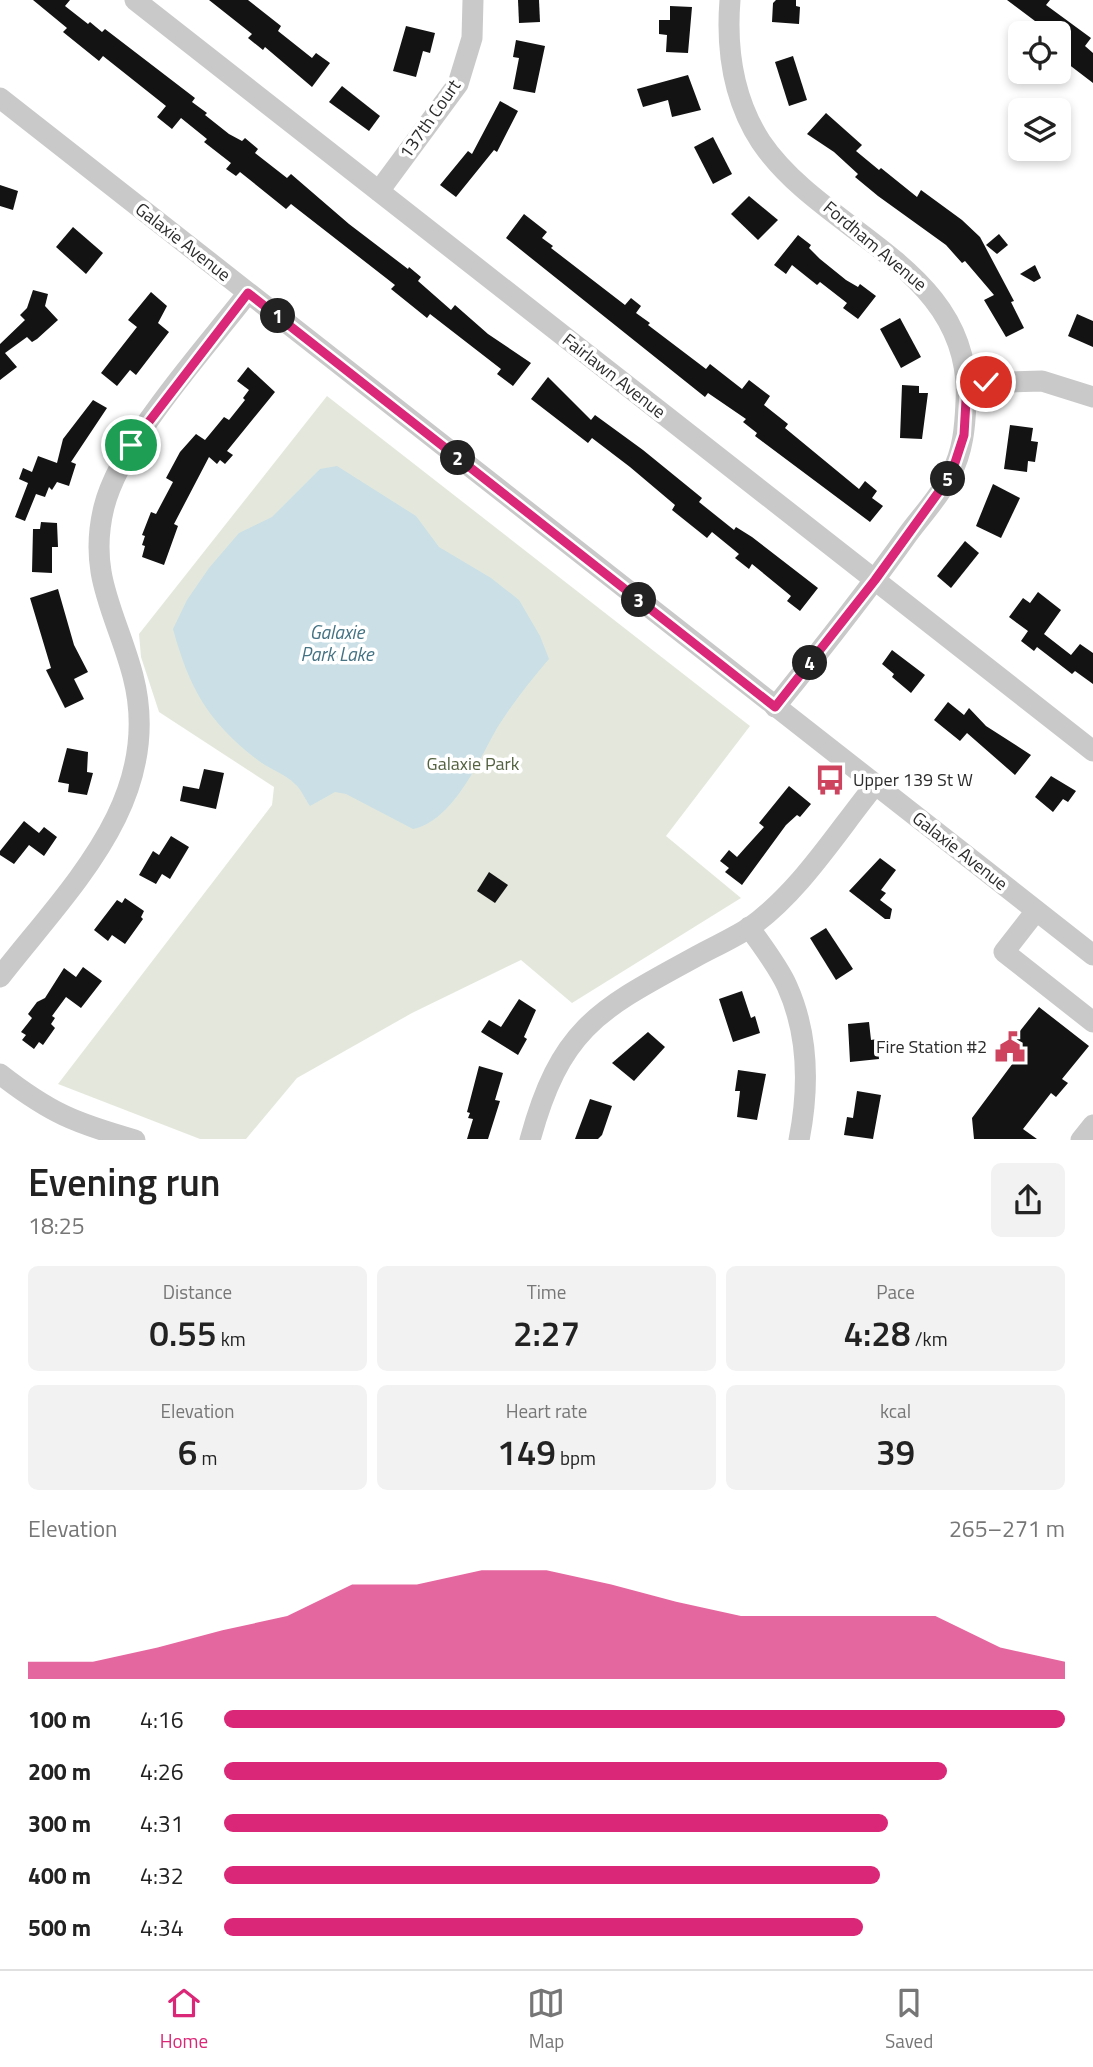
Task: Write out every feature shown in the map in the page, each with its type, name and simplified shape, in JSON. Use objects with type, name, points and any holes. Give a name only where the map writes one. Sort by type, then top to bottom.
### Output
[{"type":"street","name":"Fairlawn Avenue","points":[[135,0],[1093,751]]},
{"type":"street","name":"137th Court","points":[[379,191],[458,84],[472,38],[473,0]]},
{"type":"street","name":"Fordham Avenue","points":[[730,0],[727,33],[732,71],[743,110],[762,142],[786,171],[927,288],[955,332],[967,383],[964,435],[951,475],[875,580],[775,707]]},
{"type":"street","name":"Galaxie Avenue","points":[[0,99],[1093,955]]},
{"type":"street","points":[[0,977],[102,845],[127,800],[139,759],[140,715],[133,676],[102,586],[98,545],[104,505],[131,445],[248,293]]},
{"type":"street","points":[[967,383],[1042,381],[1093,397]]},
{"type":"street","points":[[530,1139],[539,1106],[561,1057],[584,1028],[614,1002],[749,927],[793,888],[875,785]]},
{"type":"street","points":[[1036,911],[1004,951],[1093,1022]]},
{"type":"street","points":[[749,927],[787,987],[806,1053],[805,1106],[799,1139]]},
{"type":"street","points":[[0,1074],[36,1102],[74,1122],[135,1139]]},
{"type":"street","points":[[1081,1139],[1093,1125]]},
{"type":"green space","name":"Galaxie Park","points":[[327,396],[750,726],[666,836],[741,898],[572,1003],[521,960],[412,1013],[297,1078],[246,1139],[200,1139],[58,1084],[272,805],[274,787],[159,712],[141,657],[139,634]]},
{"type":"water","name":"Galaxie Park Lake","points":[[337,466],[416,516],[439,547],[491,578],[519,600],[540,636],[549,659],[503,719],[473,772],[452,802],[427,824],[413,829],[346,794],[335,792],[310,806],[295,784],[241,747],[214,718],[186,670],[173,629],[187,600],[209,568],[239,533],[272,517],[320,469]]},
{"type":"building","points":[[33,0],[70,0],[65,6],[88,24],[90,22],[102,32],[105,29],[195,98],[192,102],[207,113],[205,115],[229,134],[242,141],[245,138],[258,149],[255,153],[287,178],[291,174],[349,224],[408,269],[409,267],[421,277],[418,281],[451,310],[455,305],[488,334],[531,363],[513,386],[497,374],[501,369],[430,314],[427,318],[391,289],[395,285],[291,204],[286,209],[240,172],[236,176],[226,169],[231,163],[204,142],[207,139],[181,118],[172,129],[157,117],[166,106],[103,56],[99,61],[63,32],[67,28]]},
{"type":"building","points":[[209,0],[248,0],[281,26],[278,31],[312,58],[316,53],[330,63],[312,87],[265,47],[263,50],[248,38],[252,34]]},
{"type":"building","points":[[518,0],[539,0],[540,22],[519,23]]},
{"type":"building","points":[[776,0],[796,0],[796,6],[800,7],[799,24],[772,22],[773,3]]},
{"type":"building","points":[[1007,0],[1050,0],[1046,5],[1068,21],[1035,21]]},
{"type":"building","points":[[670,6],[692,7],[688,53],[666,52],[667,35],[659,34],[659,20],[670,20]]},
{"type":"building","points":[[1071,23],[1091,38],[1085,46],[1093,53],[1093,83],[1071,66]]},
{"type":"building","points":[[406,26],[435,33],[430,53],[423,51],[416,77],[393,71]]},
{"type":"building","points":[[516,40],[545,46],[535,93],[513,89],[519,58],[513,57]]},
{"type":"building","points":[[793,56],[807,100],[789,106],[775,62]]},
{"type":"building","points":[[688,75],[701,110],[672,117],[668,100],[643,107],[637,89]]},
{"type":"building","points":[[342,86],[380,116],[369,131],[329,102]]},
{"type":"building","points":[[500,101],[518,111],[497,152],[494,150],[456,197],[440,185],[468,151],[472,154]]},
{"type":"building","points":[[826,113],[862,145],[856,151],[879,170],[881,168],[917,197],[921,190],[980,237],[1014,301],[1011,302],[1024,328],[1006,337],[984,300],[994,295],[965,261],[962,263],[946,245],[878,196],[855,177],[858,174],[834,152],[807,134]]},
{"type":"building","points":[[713,137],[732,174],[713,184],[694,147]]},
{"type":"building","points":[[0,185],[18,191],[13,210],[0,206]]},
{"type":"building","points":[[749,196],[778,220],[758,240],[731,214]]},
{"type":"building","points":[[524,214],[547,232],[542,238],[553,246],[551,248],[625,305],[631,298],[641,306],[636,313],[650,323],[648,325],[706,369],[710,364],[742,389],[749,380],[770,396],[764,405],[788,424],[785,428],[859,489],[865,481],[877,491],[872,498],[883,506],[870,522],[755,436],[757,433],[743,422],[746,419],[708,393],[705,397],[506,238]]},
{"type":"building","points":[[73,227],[103,253],[86,274],[56,247]]},
{"type":"building","points":[[999,234],[1008,245],[997,254],[986,245]]},
{"type":"building","points":[[798,235],[811,245],[809,248],[820,259],[846,280],[858,287],[860,284],[876,296],[858,319],[843,308],[847,303],[820,282],[817,285],[792,265],[786,274],[774,265]]},
{"type":"building","points":[[1035,265],[1041,278],[1034,282],[1020,274]]},
{"type":"building","points":[[33,290],[48,294],[45,306],[58,320],[37,339],[32,342],[27,337],[5,353],[17,367],[0,380],[0,344],[25,320],[20,315],[27,308]]},
{"type":"building","points":[[151,292],[167,306],[158,323],[169,332],[136,375],[130,370],[117,386],[101,373],[137,327],[128,320]]},
{"type":"building","points":[[1077,314],[1093,321],[1093,347],[1068,336]]},
{"type":"building","points":[[900,318],[921,357],[901,368],[880,329]]},
{"type":"building","points":[[248,367],[275,392],[227,451],[233,455],[225,464],[220,460],[217,464],[209,457],[174,524],[178,526],[164,565],[142,557],[145,536],[142,535],[151,512],[156,514],[173,482],[166,478],[180,452],[196,434],[205,440],[224,417],[229,420],[245,400],[243,398],[249,390],[237,381]]},
{"type":"building","points":[[548,377],[591,420],[595,415],[643,450],[702,498],[699,502],[734,530],[736,527],[752,537],[818,588],[800,611],[787,601],[791,596],[752,564],[749,569],[735,558],[739,554],[712,532],[707,538],[672,510],[675,505],[630,467],[592,438],[588,443],[531,399]]},
{"type":"building","points":[[902,385],[919,386],[919,393],[928,393],[922,439],[900,438]]},
{"type":"building","points":[[93,400],[107,408],[71,462],[76,464],[69,486],[57,482],[52,490],[49,487],[45,497],[36,494],[25,521],[15,517],[28,483],[19,479],[23,468],[32,472],[38,456],[57,463],[63,439]]},
{"type":"building","points":[[1010,425],[1033,428],[1031,441],[1038,442],[1035,462],[1028,461],[1027,472],[1004,469]]},
{"type":"building","points":[[993,484],[1020,498],[1001,538],[976,526]]},
{"type":"building","points":[[41,522],[57,523],[58,547],[52,547],[52,573],[32,572],[33,529],[40,529]]},
{"type":"building","points":[[965,541],[979,553],[951,588],[937,576]]},
{"type":"building","points":[[58,589],[74,645],[88,672],[74,679],[84,699],[65,708],[46,670],[51,668],[30,598]]},
{"type":"building","points":[[1038,592],[1061,610],[1044,634],[1071,655],[1080,644],[1093,653],[1093,684],[1075,671],[1072,674],[1037,647],[1034,651],[1021,641],[1028,631],[1009,617],[1023,598],[1030,603]]},
{"type":"building","points":[[892,650],[925,675],[911,693],[892,677],[894,674],[882,664]]},
{"type":"building","points":[[948,702],[964,715],[969,708],[986,726],[1031,755],[1015,775],[967,733],[960,741],[934,720]]},
{"type":"building","points":[[67,748],[88,752],[87,772],[93,773],[87,795],[68,792],[69,784],[58,782]]},
{"type":"building","points":[[204,769],[224,773],[216,809],[180,801],[183,786],[199,789]]},
{"type":"building","points":[[1051,776],[1076,791],[1068,802],[1063,799],[1053,812],[1035,797]]},
{"type":"building","points":[[789,786],[811,804],[800,817],[797,815],[786,825],[742,885],[725,872],[729,868],[720,861],[729,850],[737,857],[764,827],[759,823]]},
{"type":"building","points":[[24,821],[39,833],[44,827],[57,837],[44,856],[29,845],[14,864],[0,855],[0,851]]},
{"type":"building","points":[[171,836],[189,847],[170,879],[162,874],[156,884],[139,875],[153,851],[159,855]]},
{"type":"building","points":[[880,858],[896,870],[881,890],[886,893],[880,900],[892,909],[890,919],[885,919],[849,891]]},
{"type":"building","points":[[489,872],[508,885],[495,903],[477,891]]},
{"type":"building","points":[[125,898],[144,911],[141,917],[143,919],[125,944],[112,935],[108,941],[94,930],[117,900],[122,903]]},
{"type":"building","points":[[826,928],[853,969],[836,980],[810,938]]},
{"type":"building","points":[[83,967],[102,981],[81,1008],[66,997],[52,1016],[55,1018],[51,1024],[55,1028],[43,1045],[39,1042],[34,1049],[22,1040],[26,1035],[21,1032],[32,1018],[28,1014],[37,1002],[45,998],[64,968],[76,977]]},
{"type":"building","points":[[742,991],[751,1018],[755,1016],[760,1033],[733,1042],[719,999]]},
{"type":"building","points":[[519,999],[536,1010],[524,1037],[527,1039],[518,1055],[481,1032],[489,1020],[501,1027]]},
{"type":"building","points":[[1039,1007],[1089,1046],[1062,1079],[1068,1083],[1056,1097],[1051,1093],[1023,1129],[1037,1139],[974,1139],[972,1118],[1013,1063],[1005,1057],[1016,1043],[1012,1041]]},
{"type":"building","points":[[869,1022],[871,1040],[877,1039],[879,1059],[850,1062],[848,1024]]},
{"type":"building","points":[[648,1032],[665,1047],[634,1081],[612,1063]]},
{"type":"building","points":[[479,1066],[503,1073],[495,1100],[500,1101],[488,1139],[467,1139],[473,1119],[468,1118],[470,1113],[467,1112]]},
{"type":"building","points":[[738,1070],[766,1074],[757,1120],[737,1117],[740,1091],[735,1091]]},
{"type":"building","points":[[857,1091],[881,1095],[873,1139],[844,1135],[847,1117],[853,1118]]},
{"type":"building","points":[[590,1099],[612,1106],[602,1135],[598,1139],[575,1139]]},
{"type":"place","name":"Upper 139 St W","points":[[830,780]]},
{"type":"place","name":"Fire Station #2","points":[[1010,1047]]},
{"type":"route","points":[[131,445],[248,293],[775,707],[875,580],[951,475],[964,435],[967,383],[986,382]]}]
